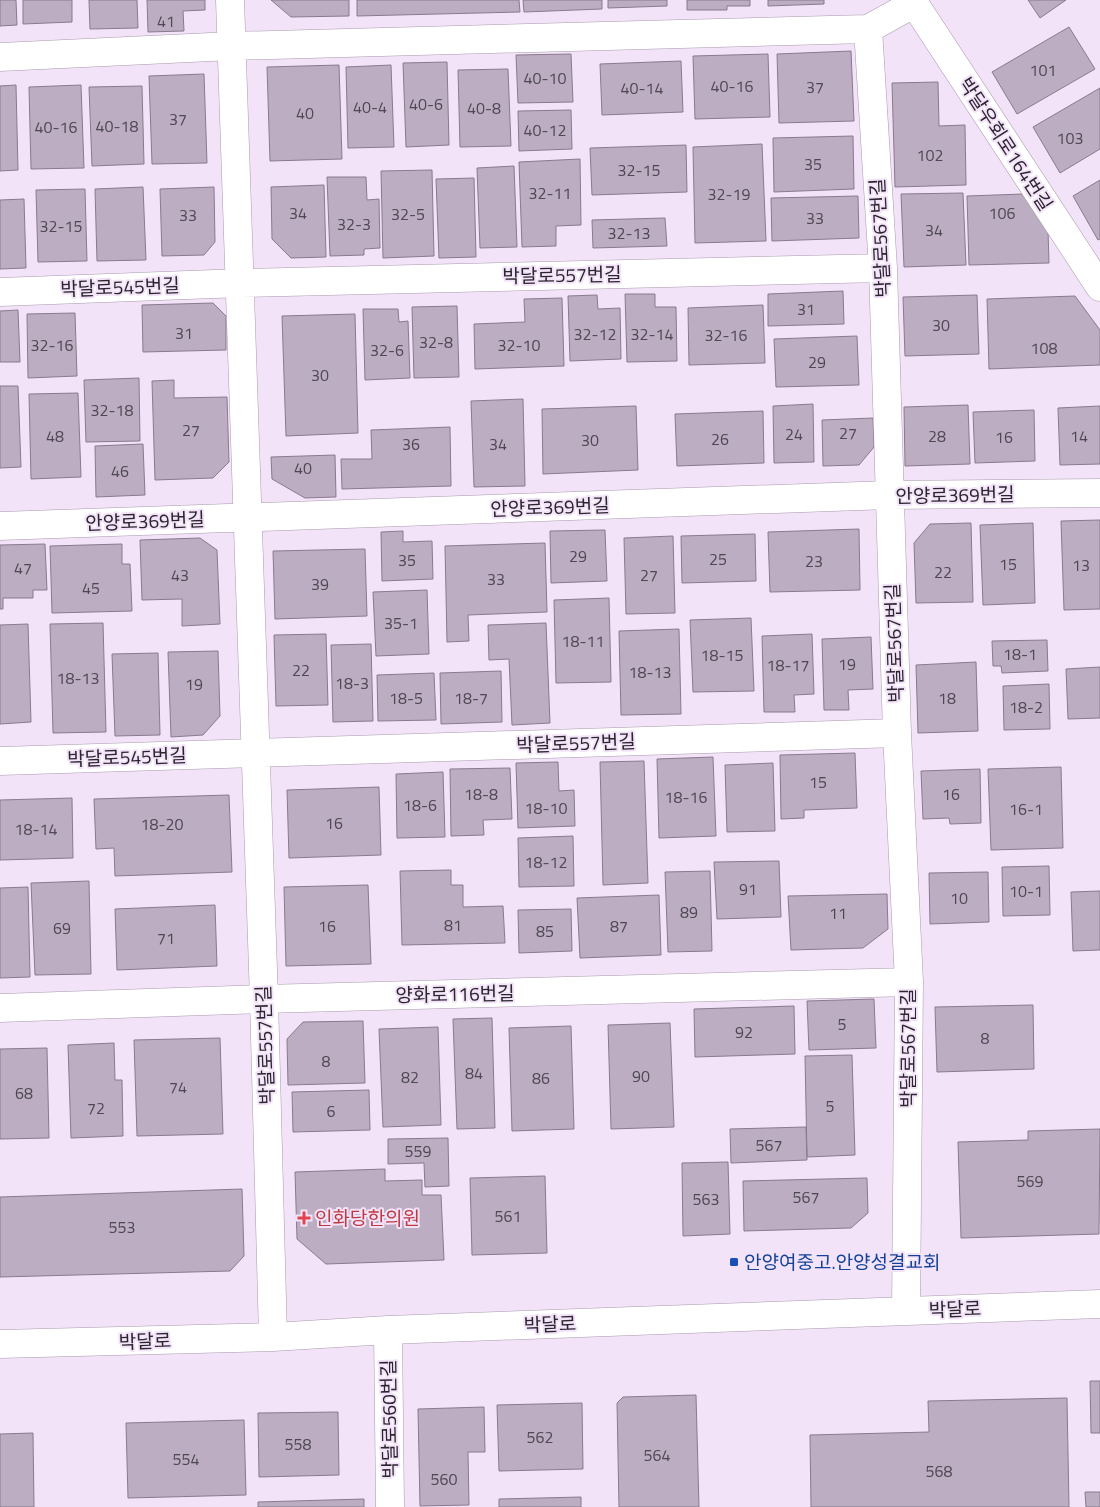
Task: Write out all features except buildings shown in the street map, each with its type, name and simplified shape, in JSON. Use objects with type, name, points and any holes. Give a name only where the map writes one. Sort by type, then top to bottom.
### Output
[{"type":"street","name":"박달로557번길","points":[[230,0],[264,998],[273,1337]]},
{"type":"street","points":[[0,57],[232,46],[868,29],[913,2]]},
{"type":"street","name":"박달우회로164번길","points":[[913,2],[1100,287]]},
{"type":"street","name":"박달로567번길","points":[[868,29],[883,268],[897,733],[909,982],[906,1311]]},
{"type":"street","name":"박달로557번길","points":[[241,283],[883,268]]},
{"type":"street","name":"박달로545번길","points":[[0,292],[241,283]]},
{"type":"street","name":"안양로369번길","points":[[0,526],[889,496],[1100,493]]},
{"type":"street","name":"박달로557번길","points":[[255,753],[897,733]]},
{"type":"street","name":"박달로545번길","points":[[0,761],[255,753]]},
{"type":"street","name":"양화로116번길","points":[[0,1008],[264,998],[909,982]]},
{"type":"street","name":"박달로","points":[[0,1344],[273,1337],[388,1330],[1100,1304]]},
{"type":"street","name":"박달로560번길","points":[[388,1330],[390,1507]]},
{"type":"place","name":"인화당한의원","points":[[304,1218]]},
{"type":"place","name":"안양여중고.안양성결교회","points":[[734,1262]]}]
